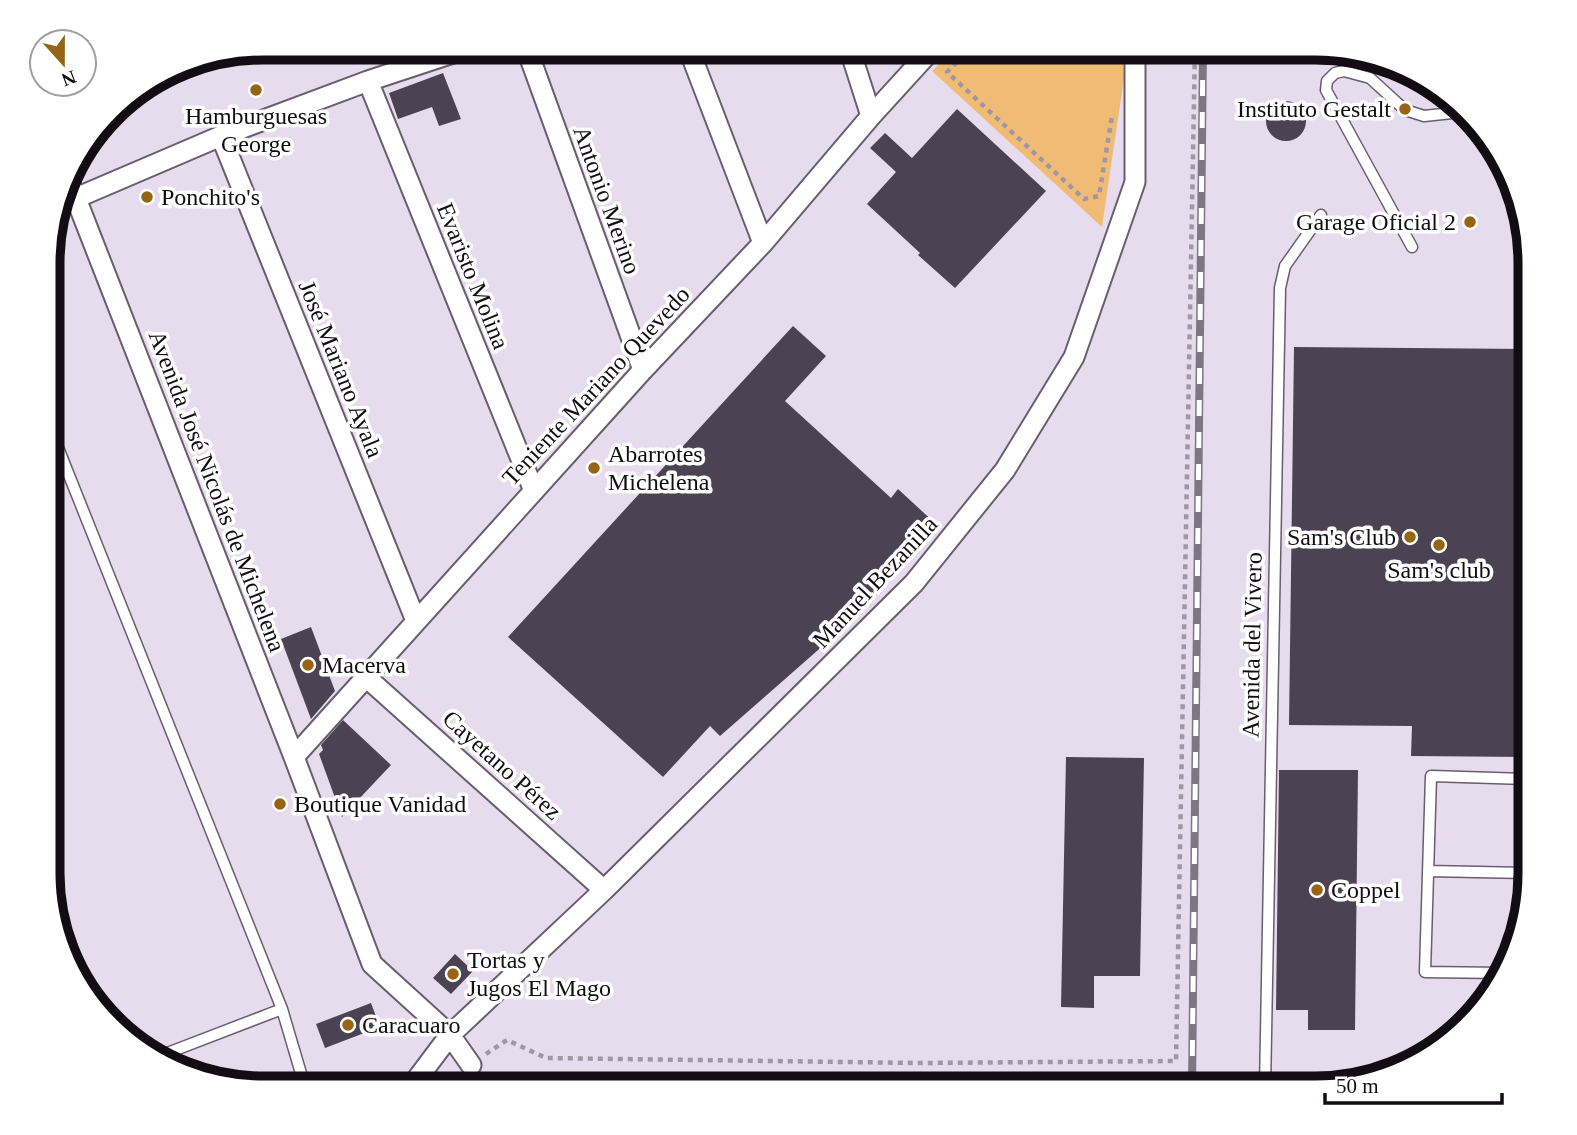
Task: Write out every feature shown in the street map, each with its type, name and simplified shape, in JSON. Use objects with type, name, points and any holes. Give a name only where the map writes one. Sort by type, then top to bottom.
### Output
[{"type":"street","points":[[76,198],[221,136],[368,80],[430,60]]},
{"type":"street","name":"Antonio Merino","points":[[531,60],[643,370]]},
{"type":"street","points":[[693,60],[763,243]]},
{"type":"street","points":[[853,60],[871,116]]},
{"type":"street","name":"Teniente Mariano Quevedo","points":[[294,757],[643,370],[763,243],[922,60]]},
{"type":"street","name":"Manuel Bezanilla","points":[[420,1075],[450,1035],[604,890],[914,583],[1005,470],[1074,356],[1135,182],[1135,60]]},
{"type":"street","name":"Evaristo Molina","points":[[368,80],[534,491]]},
{"type":"street","name":"José Mariano Ayala","points":[[221,136],[416,621]]},
{"type":"street","name":"Avenida José Nicolás de Michelena","points":[[73,190],[372,964],[450,1035],[471,1065]]},
{"type":"street","name":"Cayetano Pérez","points":[[366,677],[604,890]]},
{"type":"lane","points":[[1412,247],[1326,90],[1327,81],[1344,71],[1370,78],[1405,110],[1424,116],[1451,113]]},
{"type":"lane","name":"Avenida del Vivero","points":[[1265,1076],[1280,288],[1285,266],[1321,215]]},
{"type":"lane","points":[[59,451],[282,1009],[301,1075]]},
{"type":"lane","points":[[1491,973],[1425,972],[1431,776],[1517,779]]},
{"type":"lane","points":[[1428,871],[1517,873]]},
{"type":"lane","points":[[169,1053],[282,1009]]},
{"type":"path","points":[[959,60],[947,72],[1084,199],[1099,196],[1112,112]]},
{"type":"path","points":[[471,1065],[507,1040],[545,1058],[920,1063],[1176,1061],[1195,60]]},
{"type":"shaded area","points":[[943,60],[1123,60],[1124,78],[1102,227],[932,71]]},
{"type":"building","points":[[443,73],[461,119],[439,126],[432,107],[398,119],[389,93]]},
{"type":"building","points":[[1286,101],[1294,102],[1300,107],[1305,113],[1305,129],[1300,135],[1294,140],[1286,141],[1278,140],[1272,135],[1267,129],[1266,121],[1267,113],[1272,107],[1278,102]]},
{"type":"building","points":[[957,109],[1046,191],[955,288],[867,204],[896,172],[870,148],[885,133],[912,158]]},
{"type":"building","points":[[793,326],[826,356],[785,401],[891,498],[898,489],[937,525],[834,636],[720,736],[710,726],[663,777],[508,637]]},
{"type":"building","name":"Sam's Club","points":[[1294,347],[1517,349],[1517,757],[1411,756],[1412,726],[1289,725]]},
{"type":"building","name":"Macerva","points":[[311,627],[335,691],[311,719],[281,639]]},
{"type":"building","points":[[343,720],[391,765],[342,817],[319,754],[323,750],[321,745]]},
{"type":"building","points":[[1066,757],[1144,758],[1140,976],[1094,976],[1094,1008],[1061,1007]]},
{"type":"building","name":"Coppel","points":[[1279,770],[1358,770],[1355,1030],[1308,1030],[1308,1010],[1276,1010]]},
{"type":"building","name":"Tortas y Jugos El Mago","points":[[455,954],[473,971],[451,994],[433,978]]},
{"type":"building","name":"Caracuaro","points":[[371,1003],[380,1027],[325,1048],[316,1024]]},
{"type":"railway","points":[[1192,1076],[1203,60]]},
{"type":"place","name":"Hamburguesas George","points":[[256,90]]},
{"type":"place","name":"Instituto Gestalt","points":[[1405,109]]},
{"type":"place","name":"Ponchito's","points":[[147,197]]},
{"type":"place","name":"Garage Oficial 2","points":[[1470,222]]},
{"type":"place","name":"Abarrotes Michelena","points":[[594,468]]},
{"type":"place","name":"Sam's Club","points":[[1410,537]]},
{"type":"place","name":"Sam's club","points":[[1439,545]]},
{"type":"place","name":"Macerva","points":[[308,665]]},
{"type":"place","name":"Boutique Vanidad","points":[[280,804]]},
{"type":"place","name":"Coppel","points":[[1317,890]]},
{"type":"place","name":"Tortas y Jugos El Mago","points":[[453,974]]},
{"type":"place","name":"Caracuaro","points":[[348,1025]]}]
